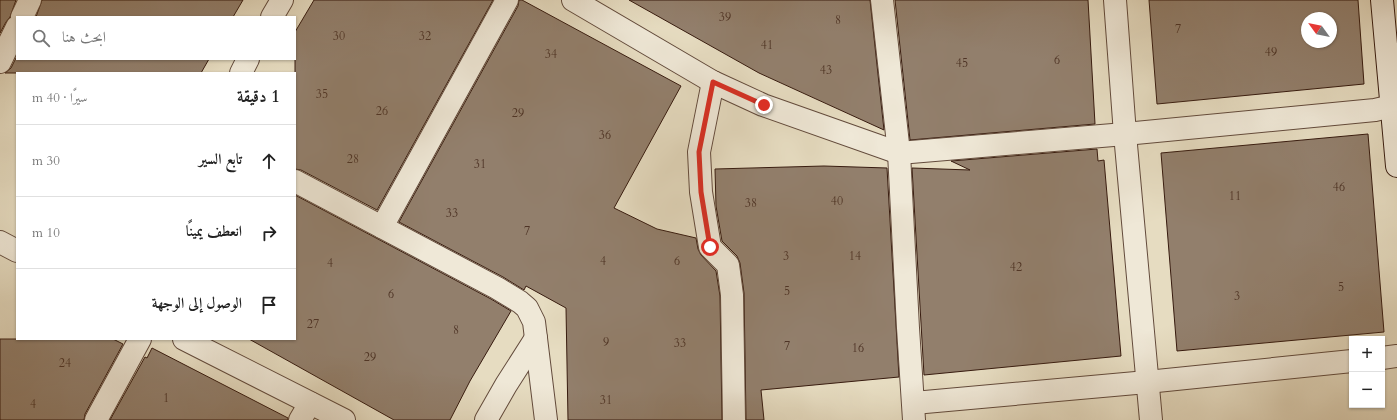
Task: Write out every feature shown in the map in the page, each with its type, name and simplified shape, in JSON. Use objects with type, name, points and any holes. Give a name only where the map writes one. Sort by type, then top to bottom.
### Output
[{"type":"street","points":[[22,16],[30,0]]},
{"type":"street","points":[[273,16],[282,0]]},
{"type":"street","points":[[382,227],[507,0]]},
{"type":"street","points":[[573,0],[713,82],[764,105],[899,154],[1375,110],[1392,106]]},
{"type":"street","points":[[882,0],[899,154],[914,412],[1147,382],[1349,361]]},
{"type":"street","points":[[1115,0],[1125,134],[1151,420]]},
{"type":"street","points":[[1382,0],[1393,77],[1392,106],[1397,166]]},
{"type":"street","points":[[0,62],[16,29]]},
{"type":"street","points":[[241,72],[247,60]]},
{"type":"street","points":[[713,82],[699,152],[701,192],[710,247],[728,265],[732,295],[734,420]]},
{"type":"street","points":[[296,182],[497,288],[527,308],[534,322],[546,420]]},
{"type":"street","points":[[0,242],[16,250]]},
{"type":"street","points":[[486,420],[536,338]]},
{"type":"street","points":[[96,420],[139,340]]},
{"type":"street","points":[[186,340],[305,411],[344,420]]},
{"type":"street","points":[[1385,358],[1397,356]]},
{"type":"building","points":[[0,0],[16,0],[10,17],[0,33]]},
{"type":"building","points":[[42,0],[243,0],[234,16],[36,16]]},
{"type":"building","points":[[314,0],[493,0],[377,210],[301,170],[296,169],[296,30]]},
{"type":"building","points":[[519,0],[522,0],[681,86],[614,208],[657,229],[696,238],[701,255],[716,271],[720,296],[722,420],[568,420],[566,308],[526,286],[524,290],[503,277],[399,222],[518,6]]},
{"type":"building","points":[[629,0],[870,0],[884,130],[759,73]]},
{"type":"building","points":[[895,0],[1088,0],[1095,124],[910,140]]},
{"type":"building","points":[[1149,0],[1358,0],[1364,84],[1157,104]]},
{"type":"building","points":[[16,58],[16,60],[208,60],[202,72],[5,73],[11,68]]},
{"type":"building","points":[[1368,134],[1384,332],[1177,351],[1161,153]]},
{"type":"building","points":[[1097,149],[1098,161],[1104,160],[1121,356],[924,375],[912,168],[970,170],[951,161]]},
{"type":"building","points":[[824,166],[887,168],[899,377],[761,390],[764,420],[746,420],[744,293],[740,263],[737,256],[722,241],[716,206],[715,169]]},
{"type":"building","points":[[296,196],[511,311],[470,381],[450,420],[394,420],[251,340],[296,340]]},
{"type":"building","points":[[0,339],[115,340],[123,344],[85,414],[84,420],[0,420]]},
{"type":"building","points":[[152,348],[288,418],[288,420],[110,420],[145,357],[147,358]]},
{"type":"route","points":[[710,247],[701,192],[699,152],[713,82],[764,105]]}]
